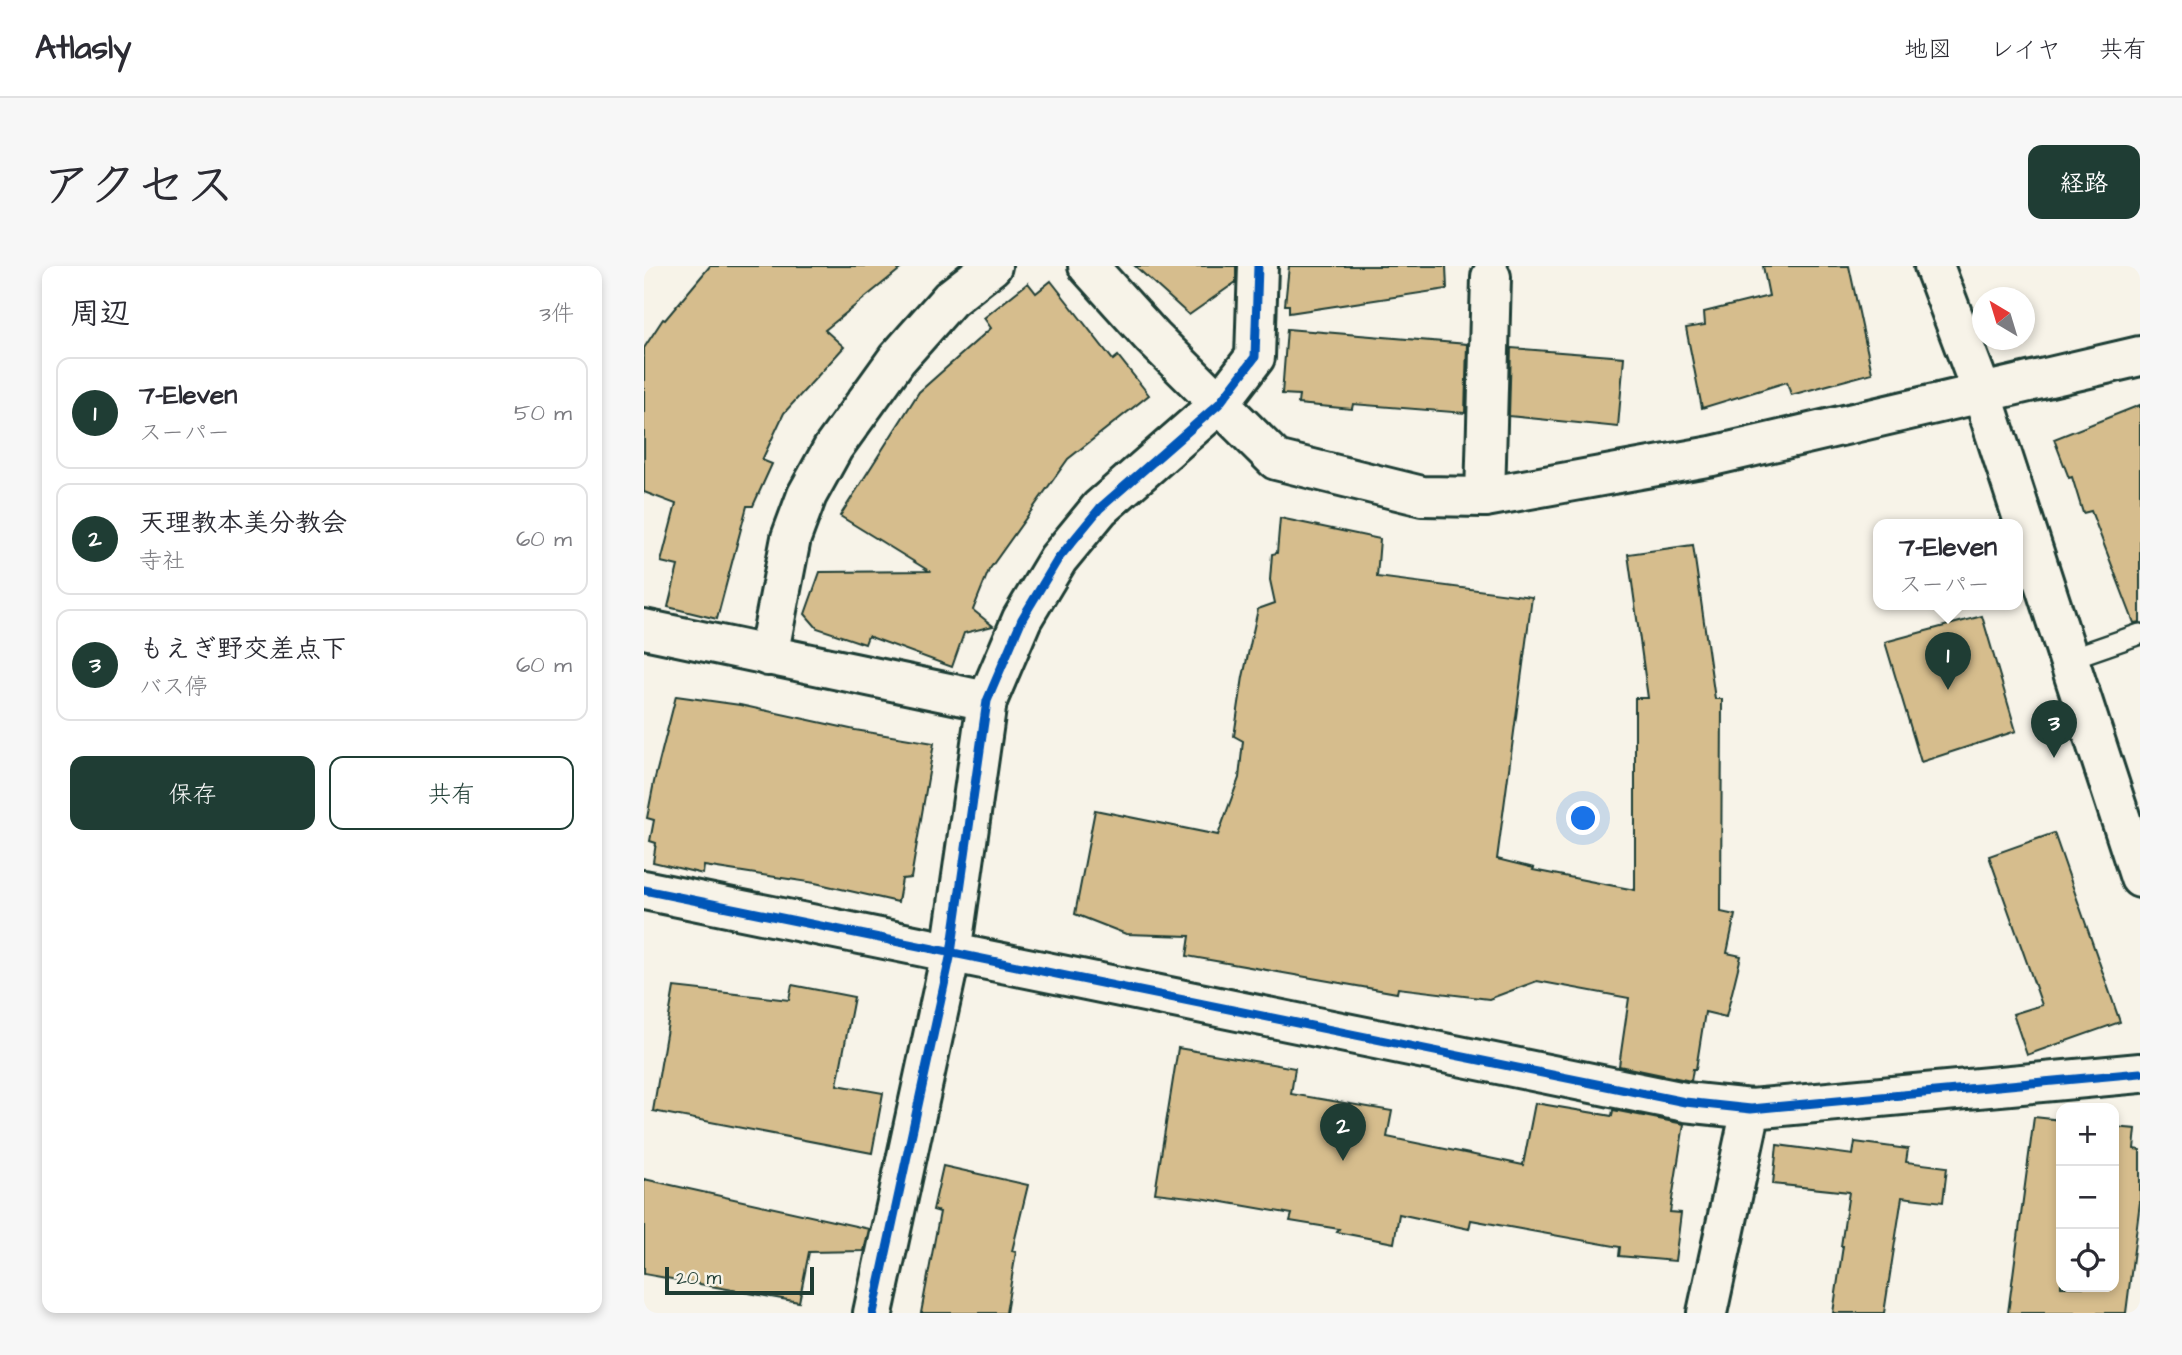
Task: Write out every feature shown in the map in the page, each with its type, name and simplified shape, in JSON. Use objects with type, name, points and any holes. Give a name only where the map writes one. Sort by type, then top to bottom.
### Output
[{"type":"street","points":[[768,656],[791,538],[807,495],[833,448],[897,359],[950,299],[992,266]]},
{"type":"street","points":[[1088,266],[1153,338],[1276,460],[1422,496],[1485,497],[1712,456],[2140,356]]},
{"type":"street","points":[[873,1313],[951,953],[987,701],[1023,619],[1058,559],[1101,508],[1219,404],[1255,357],[1258,266]]},
{"type":"street","points":[[1934,266],[1982,393],[2023,519]]},
{"type":"street","points":[[1485,497],[1491,277]]},
{"type":"street","points":[[2023,520],[2068,659],[2132,827],[2140,878]]},
{"type":"street","points":[[644,629],[987,701]]},
{"type":"street","points":[[644,890],[1685,1102],[1751,1109],[2140,1073]]},
{"type":"street","points":[[1707,1313],[1751,1109]]},
{"type":"lane","points":[[2068,659],[2140,634]]},
{"type":"building","points":[[710,266],[904,266],[825,330],[844,347],[784,413],[762,460],[772,464],[753,506],[747,506],[717,619],[668,607],[678,566],[661,562],[676,504],[644,492],[644,348],[663,319],[665,320]]},
{"type":"building","points":[[1135,266],[1236,266],[1236,282],[1189,315]]},
{"type":"building","points":[[1289,266],[1446,266],[1447,289],[1289,313],[1289,305],[1285,305]]},
{"type":"building","points":[[1763,266],[1849,266],[1872,373],[1791,395],[1787,382],[1702,408],[1686,328],[1705,325],[1704,312],[1769,296]]},
{"type":"building","points":[[1051,281],[1113,360],[1118,356],[1149,395],[1068,459],[989,570],[973,610],[993,626],[964,633],[952,667],[868,636],[865,644],[817,628],[805,614],[820,572],[929,571],[840,516],[919,392],[991,328],[984,318],[1028,283],[1036,293]]},
{"type":"building","points":[[1287,329],[1467,344],[1465,413],[1353,404],[1352,409],[1298,404],[1299,395],[1282,394]]},
{"type":"building","points":[[1511,348],[1624,357],[1618,427],[1509,416]]},
{"type":"building","points":[[2140,405],[2140,622],[2134,623],[2091,511],[2083,513],[2072,477],[2069,478],[2054,439]]},
{"type":"building","points":[[1280,518],[1380,539],[1377,577],[1532,597],[1497,859],[1534,868],[1533,870],[1635,890],[1635,698],[1648,698],[1628,554],[1693,545],[1715,699],[1722,699],[1721,912],[1735,915],[1727,953],[1741,956],[1726,1017],[1705,1012],[1696,1069],[1693,1069],[1691,1081],[1619,1066],[1629,998],[1537,981],[1489,999],[1398,988],[1397,993],[1187,956],[1190,936],[1126,934],[1075,914],[1095,810],[1218,835],[1239,778],[1243,741],[1234,736],[1243,677],[1258,609],[1275,603],[1270,580],[1272,554],[1277,553]]},
{"type":"building","points":[[1982,616],[2016,731],[1921,762],[1885,642]]},
{"type":"building","points":[[676,696],[740,705],[855,730],[934,743],[911,878],[902,879],[898,902],[815,883],[704,866],[703,874],[653,862],[656,843],[650,841],[654,820],[647,818]]},
{"type":"building","points":[[2054,833],[2120,1022],[2027,1055],[2013,1014],[2042,1005],[1989,856]]},
{"type":"building","points":[[792,985],[854,997],[837,1085],[883,1093],[872,1153],[653,1111],[674,987],[789,1000]]},
{"type":"building","points":[[1178,1048],[1295,1068],[1291,1094],[1392,1111],[1387,1137],[1523,1165],[1535,1103],[1612,1116],[1613,1110],[1684,1124],[1670,1212],[1681,1213],[1675,1261],[1619,1256],[1620,1247],[1471,1220],[1469,1229],[1399,1214],[1394,1243],[1337,1232],[1339,1229],[1290,1221],[1292,1214],[1155,1193]]},
{"type":"building","points":[[2034,1117],[2056,1119],[2056,1292],[2119,1292],[2119,1127],[2136,1129],[2134,1149],[2140,1150],[2140,1202],[2126,1313],[2008,1313]]},
{"type":"building","points":[[1855,1142],[1908,1149],[1906,1162],[1947,1167],[1943,1202],[1902,1197],[1884,1313],[1833,1313],[1849,1192],[1773,1184],[1777,1145],[1853,1155]]},
{"type":"building","points":[[943,1166],[1028,1185],[1012,1251],[1016,1252],[1006,1313],[921,1313],[940,1212],[933,1210]]},
{"type":"building","points":[[644,1179],[869,1229],[864,1251],[809,1252],[799,1302],[644,1274]]},
{"type":"cycle path","points":[[873,1313],[951,953],[987,701],[1022,619],[1058,559],[1100,508],[1219,404],[1255,357],[1258,266]]},
{"type":"cycle path","points":[[644,890],[1685,1102],[1751,1109],[2140,1073]]},
{"type":"place","name":"7-Eleven","points":[[1948,690]]},
{"type":"place","name":"もえぎ野交差点下","points":[[2054,758]]},
{"type":"place","name":"天理教本美分教会","points":[[1343,1161]]}]
